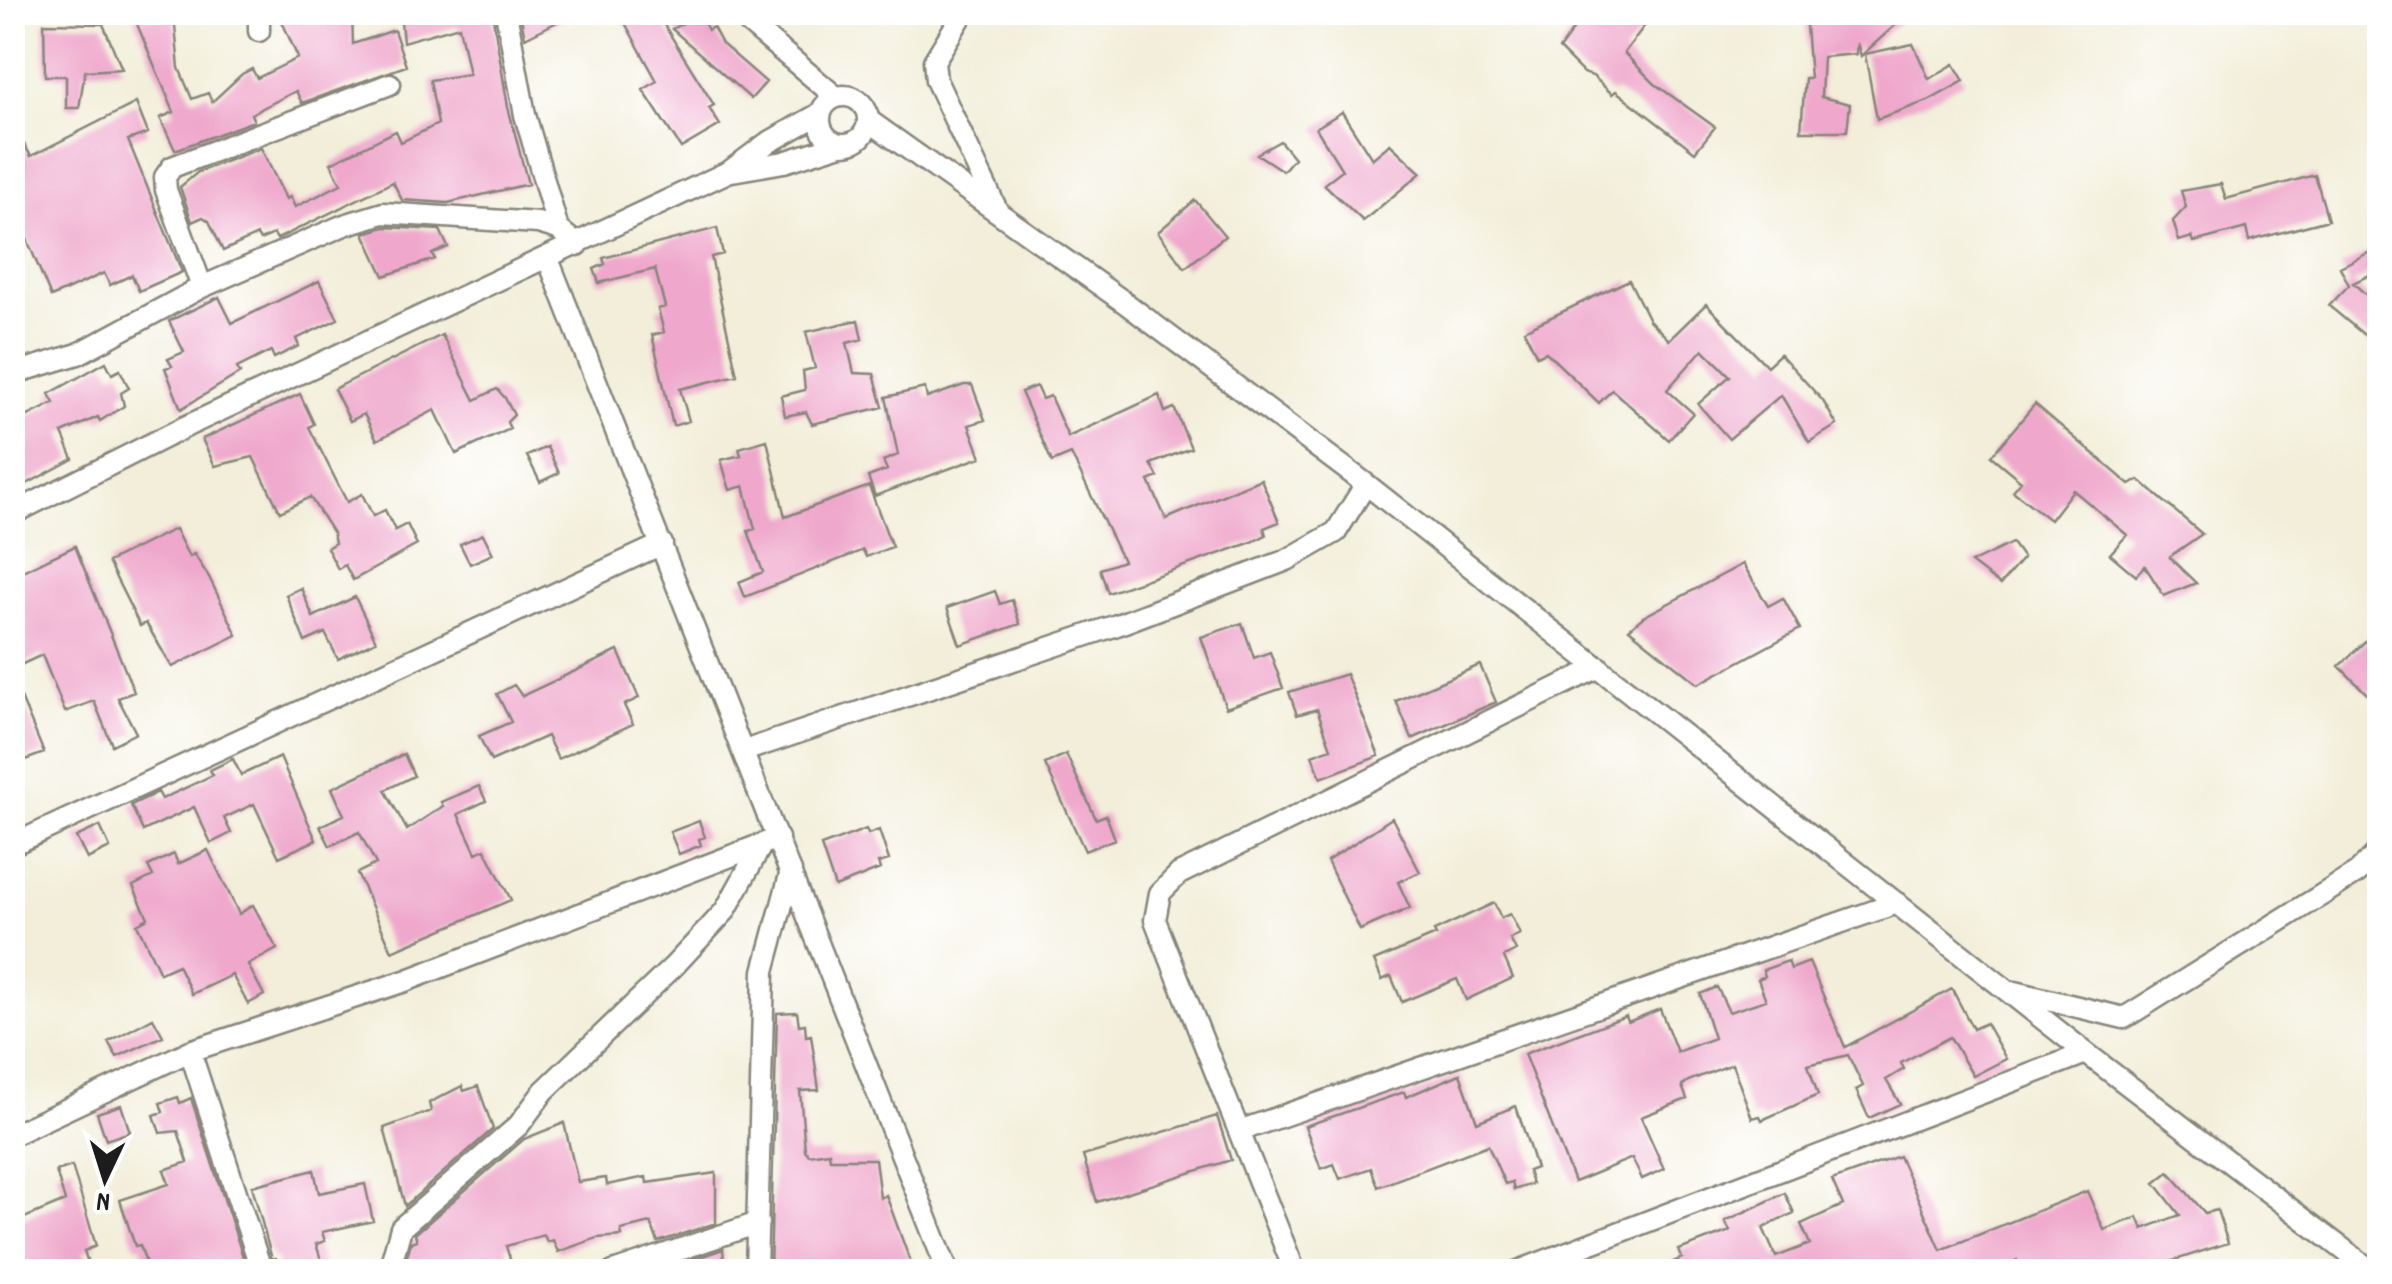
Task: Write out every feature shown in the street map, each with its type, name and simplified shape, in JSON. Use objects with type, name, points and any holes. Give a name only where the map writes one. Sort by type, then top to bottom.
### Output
[{"type":"street","points":[[506,12],[524,115],[558,229]]},
{"type":"street","points":[[736,12],[836,97],[858,100],[868,120],[1366,484],[2086,1052],[2371,1271]]},
{"type":"street","points":[[964,12],[934,61],[936,80],[998,212]]},
{"type":"street","points":[[202,288],[166,190],[172,167],[390,84]]},
{"type":"street","points":[[12,514],[188,426],[730,171],[766,144],[821,114],[836,97]]},
{"type":"street","points":[[821,114],[826,136],[841,144]]},
{"type":"street","points":[[730,171],[784,162],[841,144],[863,135],[868,120]]},
{"type":"street","points":[[12,374],[78,354],[202,288],[344,225],[383,213],[497,218],[558,229],[578,245]]},
{"type":"street","points":[[548,259],[744,751],[770,841],[791,871],[948,1272]]},
{"type":"street","points":[[744,751],[1118,625],[1287,560],[1336,532],[1358,504],[1366,484]]},
{"type":"street","points":[[12,845],[662,544]]},
{"type":"street","points":[[1295,1272],[1155,920],[1160,892],[1178,874],[1599,667]]},
{"type":"street","points":[[12,1134],[190,1051],[405,982],[770,841]]},
{"type":"street","points":[[394,1272],[392,1260],[401,1228],[510,1134],[544,1091],[674,966],[725,911],[770,841]]},
{"type":"street","points":[[2007,990],[2124,1018],[2357,874],[2380,850]]},
{"type":"street","points":[[756,1272],[764,971],[791,871]]},
{"type":"street","points":[[1239,1132],[1897,903]]},
{"type":"street","points":[[190,1051],[262,1272]]},
{"type":"street","points":[[1516,1272],[2086,1052]]},
{"type":"street","points":[[613,1272],[758,1222]]},
{"type":"building","points":[[278,12],[352,12],[353,44],[394,30],[406,66],[302,103],[296,91],[251,114],[254,121],[175,150],[160,118],[174,112],[134,17],[174,15],[179,68],[192,99],[208,93],[212,102],[242,74],[252,69],[257,78],[298,58]]},
{"type":"building","points":[[400,12],[492,12],[508,107],[528,184],[448,203],[402,200],[393,182],[277,239],[274,234],[260,240],[257,235],[223,251],[209,221],[203,217],[192,222],[180,187],[198,172],[261,148],[286,199],[290,197],[295,207],[341,184],[331,163],[396,131],[401,142],[438,124],[430,80],[469,74],[459,26],[403,42]]},
{"type":"building","points":[[520,12],[577,12],[525,38]]},
{"type":"building","points":[[619,12],[656,12],[714,105],[709,108],[720,125],[681,148],[643,90],[657,81]]},
{"type":"building","points":[[1586,12],[1636,12],[1648,21],[1624,53],[1655,84],[1715,127],[1695,152],[1616,91],[1612,94],[1593,76],[1583,73],[1559,49]]},
{"type":"building","points":[[1805,12],[1910,12],[1861,56],[1857,43],[1856,54],[1823,57],[1821,97],[1850,104],[1847,131],[1801,131],[1805,78],[1810,78]]},
{"type":"building","points":[[699,14],[708,30],[713,27],[722,44],[766,82],[751,99],[672,29]]},
{"type":"building","points":[[44,23],[103,24],[122,69],[85,71],[79,108],[66,108],[66,76],[45,76]]},
{"type":"building","points":[[1913,44],[1929,79],[1954,64],[1964,81],[1928,101],[1877,119],[1865,54]]},
{"type":"building","points":[[136,103],[148,133],[128,140],[182,272],[139,291],[132,275],[110,285],[104,273],[51,297],[12,203],[12,124],[31,156]]},
{"type":"building","points":[[1342,112],[1372,159],[1390,144],[1421,173],[1363,221],[1324,184],[1342,170],[1316,128]]},
{"type":"building","points":[[1280,141],[1294,158],[1283,171],[1257,154]]},
{"type":"building","points":[[2315,175],[2328,220],[2249,241],[2246,228],[2194,242],[2192,237],[2179,241],[2173,221],[2186,207],[2181,191],[2221,184],[2226,199]]},
{"type":"building","points":[[1195,200],[1225,236],[1185,268],[1158,232]]},
{"type":"building","points":[[385,227],[440,230],[448,247],[432,254],[435,259],[384,276],[364,233]]},
{"type":"building","points":[[717,228],[723,254],[711,257],[737,375],[680,389],[689,421],[673,426],[652,335],[664,332],[658,309],[665,307],[655,269],[599,283],[594,269],[605,264],[603,258]]},
{"type":"building","points":[[2380,247],[2380,270],[2353,283],[2380,307],[2380,348],[2329,306],[2349,285],[2340,267]]},
{"type":"building","points":[[1629,280],[1649,320],[1669,340],[1706,304],[1767,366],[1780,354],[1823,401],[1837,425],[1809,442],[1781,395],[1729,439],[1698,404],[1730,376],[1703,349],[1667,390],[1693,413],[1669,440],[1612,390],[1599,403],[1546,352],[1537,356],[1524,330]]},
{"type":"building","points":[[319,281],[338,319],[296,339],[299,346],[274,358],[271,351],[237,368],[240,373],[181,409],[165,368],[172,366],[168,359],[184,352],[169,321],[219,297],[232,323]]},
{"type":"building","points":[[858,320],[862,339],[847,343],[854,373],[874,374],[883,407],[812,424],[806,412],[785,416],[781,396],[805,390],[803,371],[815,368],[806,332]]},
{"type":"building","points":[[442,335],[475,400],[497,389],[505,398],[514,415],[507,422],[510,429],[456,454],[435,410],[377,440],[364,414],[350,421],[334,389]]},
{"type":"building","points":[[106,362],[112,374],[120,370],[129,388],[121,393],[124,406],[100,421],[98,417],[62,433],[73,459],[23,486],[12,465],[12,424],[54,403],[49,394]]},
{"type":"building","points":[[972,385],[985,420],[969,425],[981,457],[875,496],[868,477],[887,470],[883,461],[898,455],[886,397],[925,388],[927,398]]},
{"type":"building","points":[[1036,386],[1042,399],[1050,396],[1068,437],[1159,395],[1165,412],[1174,408],[1191,448],[1151,464],[1158,477],[1149,481],[1166,519],[1261,479],[1279,522],[1264,528],[1266,535],[1252,542],[1108,593],[1100,569],[1123,561],[1071,454],[1052,462],[1021,392]]},
{"type":"building","points":[[300,394],[314,424],[309,427],[347,502],[362,494],[373,516],[385,510],[395,530],[407,524],[417,545],[353,580],[345,565],[338,569],[327,548],[335,543],[333,533],[310,497],[280,512],[253,457],[215,466],[202,439]]},
{"type":"building","points":[[2035,404],[2130,485],[2139,480],[2202,534],[2169,557],[2196,583],[2164,596],[2145,566],[2136,576],[2110,554],[2127,535],[2073,490],[2050,520],[2013,491],[2021,481],[1991,456]]},
{"type":"building","points":[[767,440],[785,517],[869,486],[892,547],[866,557],[863,550],[745,597],[739,582],[763,572],[748,531],[755,529],[744,486],[730,490],[721,460],[741,455],[739,448]]},
{"type":"building","points":[[547,447],[559,473],[540,482],[527,456]]},
{"type":"building","points":[[175,529],[189,557],[194,554],[209,577],[237,635],[172,667],[146,623],[140,626],[108,562]]},
{"type":"building","points":[[483,534],[493,554],[470,564],[460,544]]},
{"type":"building","points":[[2012,543],[2023,558],[2000,585],[1971,563]]},
{"type":"building","points":[[75,546],[134,692],[118,698],[136,733],[112,745],[94,701],[65,712],[42,655],[12,669],[12,576]]},
{"type":"building","points":[[1743,564],[1768,606],[1783,598],[1800,629],[1698,684],[1629,629],[1643,617]]},
{"type":"building","points":[[301,588],[313,617],[355,597],[376,641],[338,659],[325,633],[305,642],[286,595]]},
{"type":"building","points":[[995,591],[1000,604],[1012,600],[1020,624],[960,645],[947,608]]},
{"type":"building","points":[[1242,623],[1254,658],[1270,652],[1283,688],[1226,708],[1201,637]]},
{"type":"building","points":[[2380,627],[2380,682],[2367,694],[2339,666]]},
{"type":"building","points":[[618,651],[639,698],[624,705],[633,724],[558,759],[547,736],[491,761],[479,736],[511,722],[497,694],[514,685],[522,696]]},
{"type":"building","points":[[1480,665],[1496,702],[1412,739],[1396,701]]},
{"type":"building","points":[[1346,674],[1379,756],[1321,778],[1312,755],[1331,748],[1317,709],[1297,715],[1289,692]]},
{"type":"building","points":[[12,676],[44,753],[12,765]]},
{"type":"building","points":[[404,754],[414,776],[385,790],[407,830],[443,806],[441,802],[479,786],[486,801],[458,814],[476,853],[485,849],[511,900],[392,951],[357,873],[376,864],[359,832],[330,846],[320,826],[344,815],[332,788]]},
{"type":"building","points":[[1066,754],[1096,819],[1106,815],[1115,839],[1085,851],[1045,764]]},
{"type":"building","points":[[280,757],[316,840],[279,857],[254,804],[224,818],[231,833],[211,843],[194,807],[143,831],[131,805],[158,792],[162,799],[213,775],[210,770],[233,759],[241,775]]},
{"type":"building","points":[[1392,818],[1420,872],[1398,882],[1410,908],[1360,930],[1327,861]]},
{"type":"building","points":[[699,821],[705,837],[699,839],[701,845],[679,854],[670,832]]},
{"type":"building","points":[[100,826],[110,848],[87,859],[76,837]]},
{"type":"building","points":[[866,829],[868,834],[879,830],[889,860],[878,863],[880,869],[835,887],[821,846]]},
{"type":"building","points":[[208,850],[239,914],[253,905],[277,949],[248,965],[264,995],[248,1004],[232,975],[192,994],[178,965],[160,973],[137,924],[148,918],[133,886],[153,876],[148,866],[174,854],[178,864]]},
{"type":"building","points":[[1494,903],[1501,918],[1510,914],[1520,934],[1510,939],[1516,951],[1504,957],[1513,978],[1466,1000],[1457,979],[1402,1002],[1391,976],[1382,980],[1374,961],[1436,935],[1434,931]]},
{"type":"building","points":[[1788,961],[1791,969],[1809,962],[1845,1047],[1952,989],[1973,1029],[1986,1023],[2006,1059],[1973,1076],[1950,1037],[1901,1063],[1904,1069],[1886,1080],[1900,1104],[1869,1118],[1856,1090],[1863,1086],[1848,1055],[1808,1065],[1818,1095],[1762,1120],[1760,1116],[1752,1118],[1732,1064],[1688,1081],[1682,1086],[1687,1099],[1641,1117],[1664,1169],[1642,1179],[1632,1158],[1574,1182],[1524,1054],[1626,1016],[1628,1022],[1660,1009],[1677,1052],[1714,1038],[1700,994],[1717,987],[1729,1012],[1766,1000],[1758,979],[1765,976],[1763,970]]},
{"type":"building","points":[[797,1012],[799,1025],[805,1024],[806,1036],[811,1035],[819,1090],[800,1091],[805,1150],[809,1155],[829,1152],[830,1159],[875,1159],[880,1198],[886,1195],[913,1269],[770,1272],[777,1013]]},
{"type":"building","points":[[153,1018],[163,1036],[117,1057],[108,1042]]},
{"type":"building","points":[[1460,1074],[1477,1122],[1516,1106],[1536,1168],[1528,1171],[1532,1184],[1514,1190],[1512,1182],[1505,1184],[1488,1145],[1378,1187],[1371,1168],[1340,1179],[1334,1164],[1321,1169],[1305,1126],[1404,1092],[1406,1097]]},
{"type":"building","points":[[462,1086],[464,1091],[478,1086],[493,1129],[405,1206],[384,1128],[431,1111],[429,1103]]},
{"type":"building","points":[[178,1097],[180,1103],[191,1098],[246,1266],[231,1272],[149,1272],[140,1245],[135,1246],[120,1200],[169,1184],[164,1170],[188,1162],[178,1131],[160,1133],[154,1115],[163,1112],[160,1103]]},
{"type":"building","points":[[121,1105],[130,1132],[106,1140],[97,1113]]},
{"type":"building","points":[[1217,1116],[1231,1160],[1097,1202],[1083,1156]]},
{"type":"building","points":[[564,1123],[578,1182],[606,1178],[607,1185],[646,1177],[647,1183],[716,1173],[716,1223],[658,1242],[651,1223],[621,1230],[622,1236],[597,1238],[558,1252],[553,1240],[547,1242],[544,1235],[506,1246],[514,1272],[412,1272],[407,1257],[411,1242],[417,1240],[415,1234],[524,1139]]},
{"type":"building","points":[[1899,1156],[1941,1250],[2087,1191],[2104,1230],[2138,1217],[2143,1229],[2180,1215],[2155,1183],[2169,1172],[2205,1213],[2217,1210],[2228,1243],[2166,1263],[2169,1272],[2022,1272],[2017,1260],[1994,1272],[1652,1272],[1682,1258],[1679,1250],[1730,1231],[1725,1221],[1785,1193],[1794,1213],[1763,1228],[1776,1257],[1810,1244],[1801,1224],[1843,1205],[1832,1180]]},
{"type":"building","points":[[72,1166],[96,1246],[84,1251],[89,1266],[86,1272],[12,1272],[12,1223],[65,1201],[56,1171]]},
{"type":"building","points":[[314,1170],[319,1193],[365,1184],[373,1221],[322,1232],[325,1241],[316,1244],[325,1272],[280,1272],[276,1258],[272,1259],[252,1186]]},
{"type":"building","points":[[723,1249],[725,1272],[668,1268]]}]
